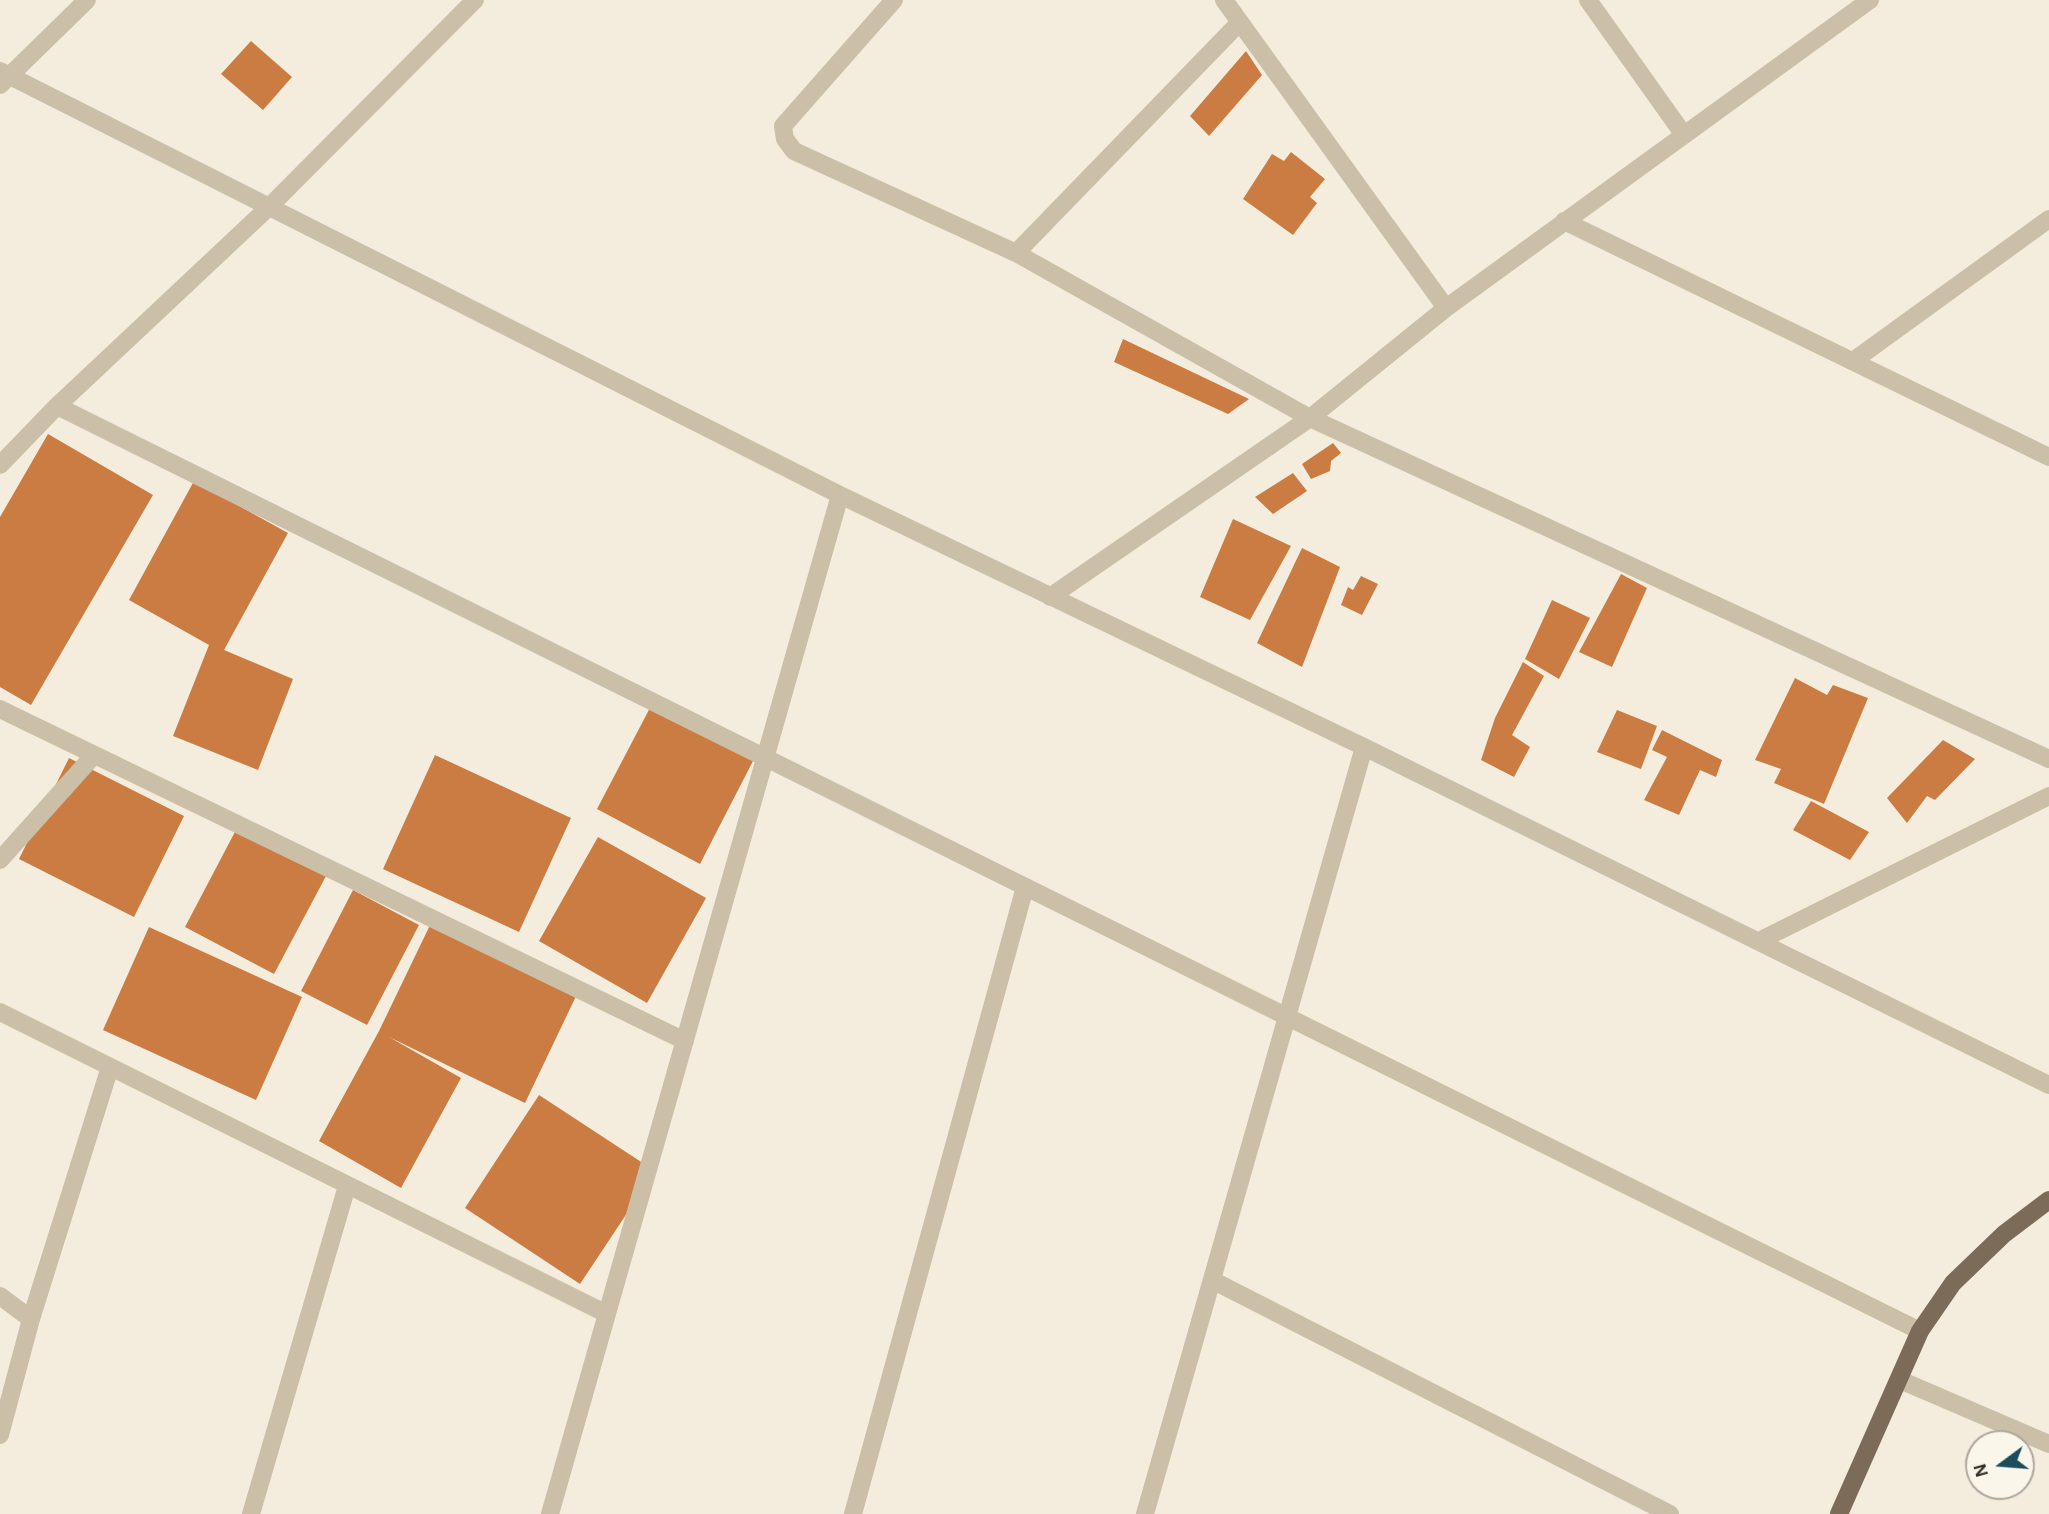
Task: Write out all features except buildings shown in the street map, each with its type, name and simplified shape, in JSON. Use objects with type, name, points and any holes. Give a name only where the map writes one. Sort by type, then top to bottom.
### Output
[{"type":"main road","points":[[1839,1514],[1920,1331],[1953,1283],[2004,1234],[2049,1200]]},
{"type":"street","points":[[87,0],[3,77],[271,205],[840,495],[1364,747],[2049,1085]]},
{"type":"street","points":[[0,465],[57,407],[271,205],[475,0]]},
{"type":"street","points":[[894,0],[783,126],[785,139],[794,151],[1016,253],[1310,418],[2049,759]]},
{"type":"street","points":[[1224,0],[1446,308]]},
{"type":"street","points":[[1588,0],[1684,135]]},
{"type":"street","points":[[1050,597],[1310,418],[1446,308],[1870,0]]},
{"type":"street","points":[[1016,253],[1240,22]]},
{"type":"street","points":[[1853,361],[2049,219]]},
{"type":"street","points":[[1564,221],[2049,457]]},
{"type":"street","points":[[57,407],[1920,1331]]},
{"type":"street","points":[[550,1514],[840,495]]},
{"type":"street","points":[[0,709],[685,1041]]},
{"type":"street","points":[[1145,1514],[1364,747]]},
{"type":"street","points":[[0,860],[94,755]]},
{"type":"street","points":[[1759,941],[2049,796]]},
{"type":"street","points":[[853,1514],[1025,887]]},
{"type":"street","points":[[0,1013],[607,1314]]},
{"type":"street","points":[[0,1435],[31,1319],[110,1067]]},
{"type":"street","points":[[251,1514],[347,1185]]},
{"type":"street","points":[[1212,1280],[1670,1514]]},
{"type":"street","points":[[0,1296],[31,1319]]},
{"type":"street","points":[[1900,1380],[2049,1444]]}]
